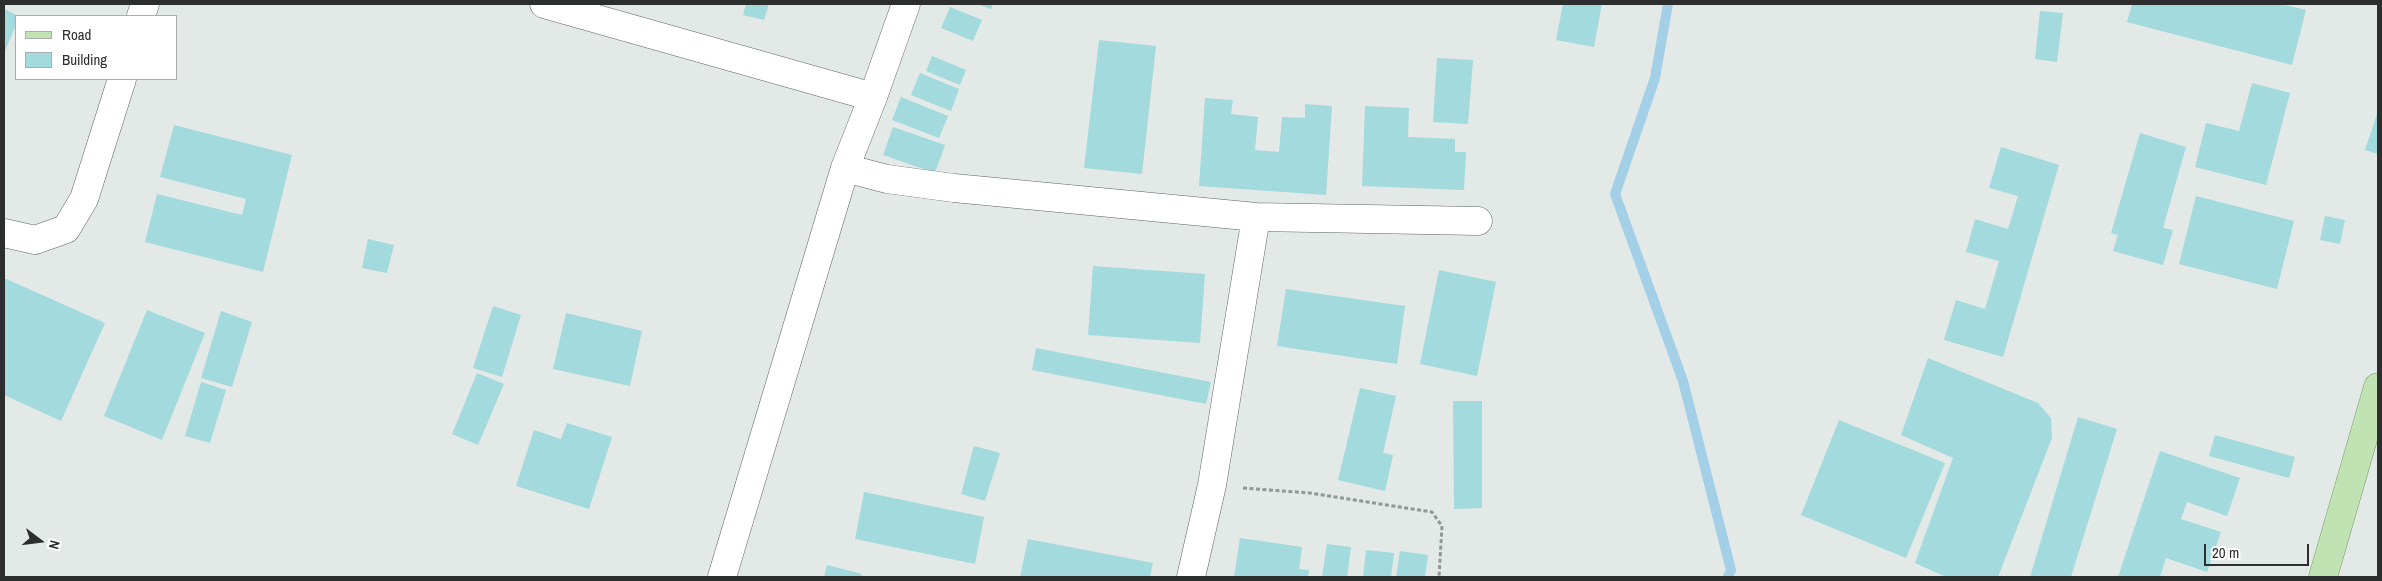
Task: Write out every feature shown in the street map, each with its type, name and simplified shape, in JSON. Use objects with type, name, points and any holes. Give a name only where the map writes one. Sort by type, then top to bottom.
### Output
[{"type":"main road","points":[[2323,577],[2378,387]]},
{"type":"street","points":[[544,4],[873,97]]},
{"type":"street","points":[[730,575],[844,168],[873,97],[906,4]]},
{"type":"street","points":[[4,233],[35,240],[66,229],[84,199],[122,80]]},
{"type":"street","points":[[844,168],[887,179],[954,188],[1256,216],[1478,221]]},
{"type":"street","points":[[1191,577],[1212,486],[1256,216]]},
{"type":"path","points":[[1212,486],[1310,493],[1432,512],[1442,526],[1439,577]]},
{"type":"building","points":[[746,4],[769,4],[764,20],[743,15]]},
{"type":"building","points":[[977,4],[993,4],[991,9]]},
{"type":"building","points":[[1563,4],[1602,4],[1594,47],[1556,40]]},
{"type":"building","points":[[2132,4],[2281,4],[2306,10],[2292,65],[2127,22]]},
{"type":"building","points":[[950,7],[982,20],[973,41],[941,28]]},
{"type":"building","points":[[4,9],[16,15],[15,27],[4,53]]},
{"type":"building","points":[[2040,11],[2063,13],[2057,62],[2035,59]]},
{"type":"building","points":[[1099,40],[1156,46],[1142,174],[1084,168]]},
{"type":"building","points":[[932,56],[966,70],[960,85],[926,71]]},
{"type":"building","points":[[1437,58],[1473,60],[1468,124],[1433,122]]},
{"type":"building","points":[[920,73],[959,89],[951,111],[911,95]]},
{"type":"building","points":[[2252,83],[2290,93],[2266,185],[2195,167],[2206,123],[2239,131]]},
{"type":"building","points":[[901,97],[948,116],[939,138],[892,120]]},
{"type":"building","points":[[1205,98],[1233,100],[1231,114],[1258,117],[1255,150],[1279,152],[1282,117],[1305,118],[1305,104],[1332,106],[1326,195],[1199,186]]},
{"type":"building","points":[[1365,106],[1409,108],[1408,137],[1455,139],[1455,152],[1466,152],[1464,190],[1362,186]]},
{"type":"building","points":[[2378,111],[2378,154],[2365,150]]},
{"type":"building","points":[[174,125],[292,155],[263,272],[145,242],[157,194],[242,215],[246,199],[160,177]]},
{"type":"building","points":[[893,127],[945,145],[935,173],[883,155]]},
{"type":"building","points":[[2140,133],[2186,147],[2163,228],[2173,230],[2163,265],[2113,251],[2118,235],[2111,233]]},
{"type":"building","points":[[2001,147],[2059,165],[2003,357],[1944,340],[1956,300],[1985,309],[1999,261],[1966,252],[1975,219],[2008,229],[2018,196],[1989,188]]},
{"type":"building","points":[[2196,196],[2294,221],[2277,289],[2179,264]]},
{"type":"building","points":[[2325,216],[2345,220],[2340,244],[2320,240]]},
{"type":"building","points":[[368,239],[394,245],[387,273],[362,268]]},
{"type":"building","points":[[1093,266],[1205,274],[1200,343],[1088,335]]},
{"type":"building","points":[[1439,270],[1496,282],[1477,376],[1420,364]]},
{"type":"building","points":[[4,278],[105,323],[61,421],[4,395]]},
{"type":"building","points":[[1286,289],[1405,306],[1397,364],[1277,346]]},
{"type":"building","points":[[493,306],[521,315],[502,377],[473,368]]},
{"type":"building","points":[[147,310],[205,333],[162,440],[104,416]]},
{"type":"building","points":[[221,311],[252,322],[232,387],[201,378]]},
{"type":"building","points":[[566,313],[642,331],[630,386],[553,369]]},
{"type":"building","points":[[1036,348],[1211,382],[1206,404],[1032,370]]},
{"type":"building","points":[[1928,358],[2038,403],[2051,418],[2052,438],[1998,577],[1946,577],[1915,563],[1953,458],[1901,435]]},
{"type":"building","points":[[477,373],[504,384],[478,445],[452,434]]},
{"type":"building","points":[[201,382],[226,390],[210,443],[185,436]]},
{"type":"building","points":[[1360,388],[1396,396],[1383,453],[1393,455],[1385,491],[1338,480]]},
{"type":"building","points":[[1453,401],[1482,401],[1482,508],[1454,509]]},
{"type":"building","points":[[2078,417],[2117,429],[2071,577],[2030,577]]},
{"type":"building","points":[[1839,420],[1945,463],[1906,558],[1801,515]]},
{"type":"building","points":[[567,423],[612,437],[589,509],[516,486],[534,430],[561,439]]},
{"type":"building","points":[[2215,435],[2295,457],[2289,478],[2209,456]]},
{"type":"building","points":[[974,446],[1000,453],[985,501],[961,494]]},
{"type":"building","points":[[2160,451],[2240,478],[2227,516],[2187,502],[2181,519],[2221,532],[2207,572],[2166,558],[2160,577],[2118,577]]},
{"type":"building","points":[[864,492],[984,517],[975,564],[855,539]]},
{"type":"building","points":[[1240,538],[1302,547],[1299,569],[1309,570],[1308,577],[1234,577]]},
{"type":"building","points":[[1028,539],[1153,563],[1150,577],[1020,577]]},
{"type":"building","points":[[1327,544],[1351,547],[1347,577],[1322,577]]},
{"type":"building","points":[[1366,550],[1394,553],[1391,577],[1363,577]]},
{"type":"building","points":[[1400,551],[1428,555],[1425,577],[1396,577]]},
{"type":"building","points":[[827,565],[862,574],[861,577],[824,577]]},
{"type":"waterway","points":[[1668,4],[1655,78],[1615,194],[1683,381],[1731,570],[1728,577]]}]
